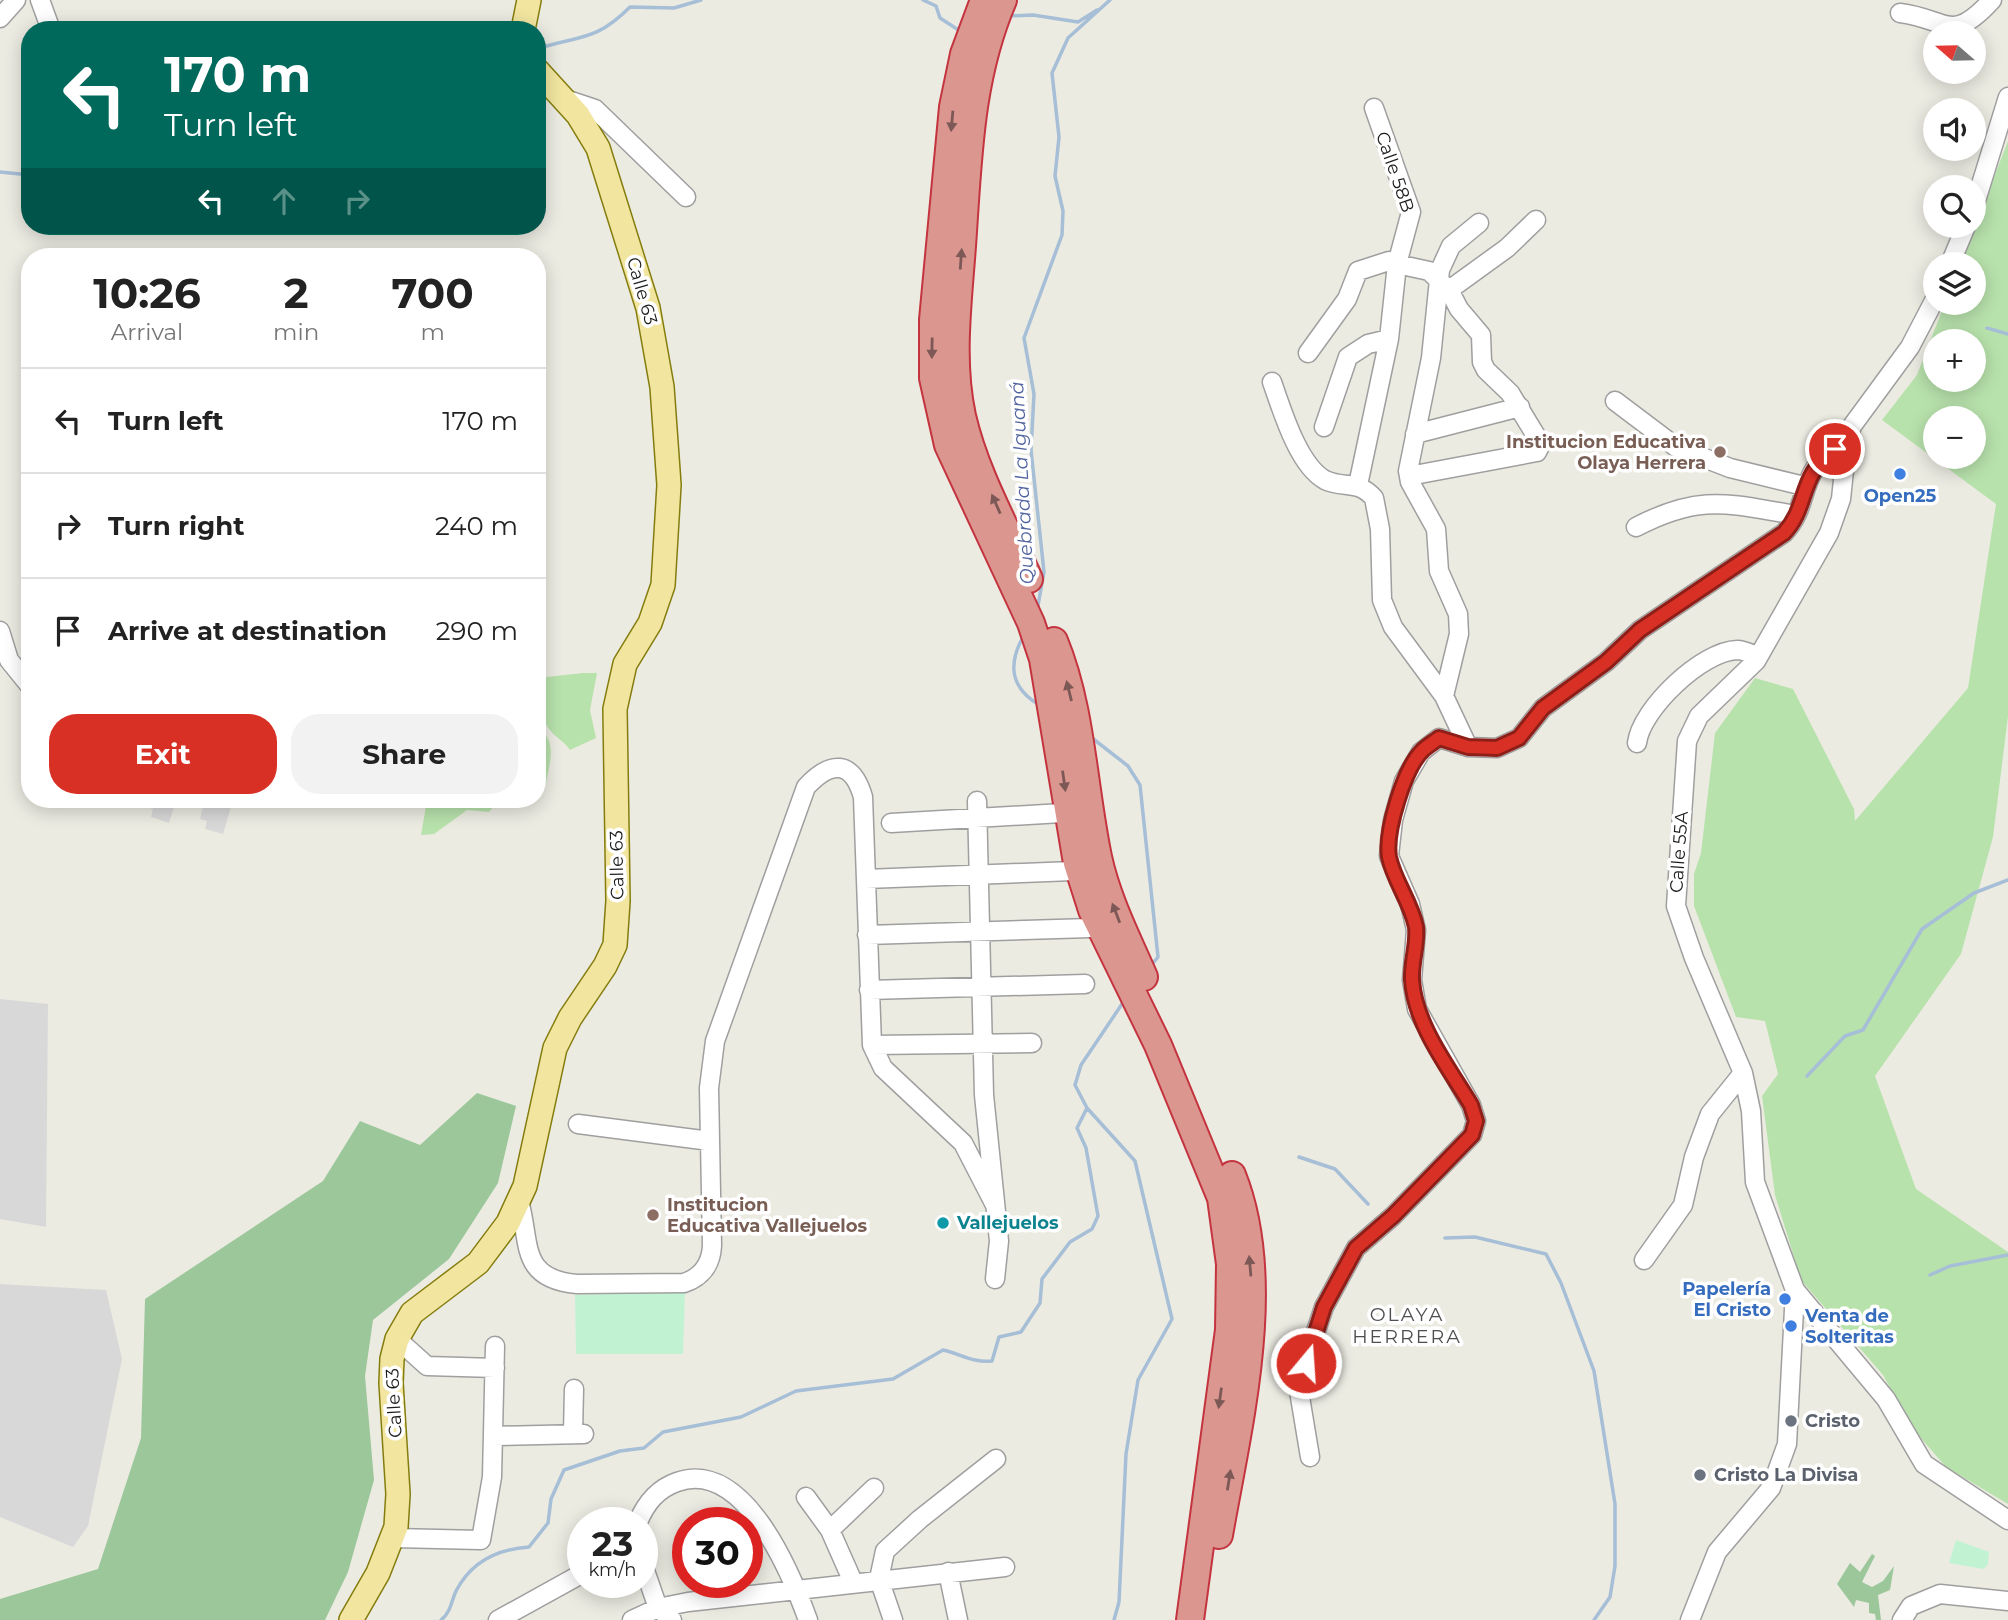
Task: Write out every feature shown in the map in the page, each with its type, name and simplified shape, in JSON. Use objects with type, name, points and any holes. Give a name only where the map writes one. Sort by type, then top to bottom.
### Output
[{"type":"highway","points":[[984,0],[973,56],[952,121],[933,320],[933,378],[948,445],[1016,571],[1044,659],[1074,843],[1092,910],[1165,1044],[1234,1181],[1242,1209],[1251,1270],[1242,1386],[1208,1620]]},
{"type":"highway","points":[[973,56],[1003,0]]},
{"type":"highway","points":[[1165,1044],[1221,1198],[1230,1264],[1229,1331],[1190,1620]]},
{"type":"main road","points":[[525,21],[529,0]]},
{"type":"main road","name":"Calle 63","points":[[351,1620],[394,1538],[398,1494],[391,1383],[392,1359],[397,1339],[412,1313],[464,1275],[493,1246],[519,1201],[555,1048],[570,1018],[605,966],[615,945],[618,901],[615,723],[619,682],[625,664],[658,606],[666,566],[667,438],[648,308],[598,148],[585,126],[546,80]]},
{"type":"street","points":[[0,18],[16,0]]},
{"type":"street","points":[[40,0],[48,21]]},
{"type":"street","points":[[1900,13],[1926,17],[1939,25],[1955,27],[1970,21],[1992,0]]},
{"type":"street","points":[[1984,175],[2008,97]]},
{"type":"street","points":[[562,98],[595,109],[686,197]]},
{"type":"street","name":"Calle 58B","points":[[1358,485],[1389,339],[1397,264],[1411,212],[1374,108]]},
{"type":"street","points":[[1444,696],[1459,634],[1458,614],[1439,571],[1436,529],[1409,476],[1415,434],[1445,285],[1507,248],[1536,220]]},
{"type":"street","points":[[1409,476],[1540,451],[1541,444],[1520,407],[1486,370],[1482,362],[1481,335],[1459,309],[1440,270],[1451,246],[1479,223]]},
{"type":"street","points":[[1308,353],[1347,299],[1358,271],[1389,261],[1429,271],[1445,285]]},
{"type":"street","points":[[1310,1457],[1298,1385],[1324,1307],[1356,1248],[1393,1216],[1472,1135],[1476,1121],[1471,1105],[1417,1009],[1412,979],[1416,930],[1410,904],[1389,856],[1393,820],[1404,780],[1421,752],[1439,738],[1468,747],[1497,748],[1519,738],[1543,708],[1606,662],[1640,630],[1784,533],[1796,515],[1804,486],[1822,459],[1847,442],[1857,417],[1918,335],[1927,315]]},
{"type":"street","points":[[1324,427],[1348,357],[1368,344],[1389,339]]},
{"type":"street","points":[[1272,382],[1308,466],[1326,481],[1358,485],[1374,498],[1380,529],[1382,600],[1389,618],[1444,696],[1468,747]]},
{"type":"street","points":[[1615,401],[1656,435],[1676,447],[1730,468],[1804,486]]},
{"type":"street","points":[[1415,434],[1520,407]]},
{"type":"street","name":"Calle 55A","points":[[1795,1290],[1755,1182],[1751,1111],[1743,1073],[1679,919],[1676,888],[1687,741],[1691,730],[1699,716],[1746,674],[1758,657],[1833,522],[1845,478],[1847,442]]},
{"type":"street","points":[[1636,527],[1667,511],[1695,503],[1732,503],[1796,515]]},
{"type":"street","points":[[0,631],[9,660],[21,675]]},
{"type":"street","points":[[1637,743],[1648,714],[1686,676],[1727,652],[1742,650],[1758,657]]},
{"type":"street","points":[[519,1201],[528,1255],[550,1278],[577,1284],[684,1283],[703,1272],[711,1255],[709,1088],[715,1041],[806,788],[819,773],[836,767],[848,770],[859,780],[863,797],[872,1045],[883,1068],[963,1143],[995,1205]]},
{"type":"street","points":[[977,801],[984,1095],[999,1241],[995,1279]]},
{"type":"street","points":[[891,823],[1062,813]]},
{"type":"street","points":[[866,879],[1073,871]]},
{"type":"street","points":[[867,935],[1090,929]]},
{"type":"street","points":[[869,990],[1085,984]]},
{"type":"street","points":[[872,1045],[1032,1043]]},
{"type":"street","points":[[1644,1260],[1683,1205],[1694,1157],[1710,1114],[1723,1093],[1743,1073]]},
{"type":"street","points":[[578,1124],[710,1141]]},
{"type":"street","points":[[1795,1290],[1886,1399],[1924,1464],[2008,1520]]},
{"type":"street","points":[[1690,1620],[1717,1552],[1771,1488],[1787,1444],[1795,1290]]},
{"type":"street","points":[[397,1339],[427,1367],[495,1368]]},
{"type":"street","points":[[394,1538],[481,1540],[492,1477],[495,1346]]},
{"type":"street","points":[[494,1436],[579,1434],[574,1389]]},
{"type":"street","points":[[892,1620],[879,1579],[885,1551],[920,1519],[996,1459]]},
{"type":"street","points":[[647,1507],[654,1494],[686,1478],[708,1480],[743,1501],[777,1548],[808,1620]]},
{"type":"street","points":[[830,1530],[874,1488]]},
{"type":"street","points":[[806,1497],[830,1530],[853,1582]]},
{"type":"street","points":[[632,1620],[853,1582],[1005,1567]]},
{"type":"street","points":[[948,1572],[958,1620]]},
{"type":"street","points":[[498,1620],[567,1582]]},
{"type":"street","points":[[1902,1620],[1911,1606],[1941,1594],[2008,1601]]},
{"type":"shaded area","points":[[150,808],[174,808],[169,823],[151,817],[153,809]]},
{"type":"shaded area","points":[[203,808],[231,808],[223,834],[205,829],[207,821],[200,819]]},
{"type":"shaded area","points":[[0,999],[48,1004],[46,1227],[0,1219]]},
{"type":"shaded area","points":[[0,1284],[106,1290],[122,1359],[88,1526],[73,1547],[0,1517]]},
{"type":"green space","points":[[2008,141],[2008,716],[1993,837],[1961,954],[1875,1076],[1916,1189],[2008,1252],[2008,1504],[1946,1467],[1912,1428],[1883,1375],[1801,1280],[1775,1195],[1762,1096],[1778,1074],[1765,1021],[1736,1017],[1694,906],[1694,874],[1701,853],[1715,733],[1755,678],[1793,689],[1854,809],[1855,821],[1968,688],[1996,504],[1948,469],[1986,469],[1986,406],[1923,406],[1923,450],[1882,420],[1917,375],[1923,360],[1923,392],[1986,392],[1986,329],[1935,329],[1940,315],[1986,315],[1986,252],[1965,252],[1970,238],[1986,238],[1986,197]]},
{"type":"green space","points":[[597,673],[590,710],[596,738],[570,750],[551,732],[546,725],[546,677]]},
{"type":"green space","points":[[546,735],[550,745],[546,783]]},
{"type":"green space","points":[[426,808],[492,808],[489,812],[467,810],[434,834],[421,835]]},
{"type":"green space","points":[[477,1093],[516,1106],[498,1183],[449,1259],[373,1320],[365,1376],[374,1480],[348,1572],[325,1620],[0,1620],[0,1599],[98,1569],[141,1438],[145,1299],[323,1181],[360,1121],[420,1145]]},
{"type":"green space","points":[[685,1292],[683,1354],[576,1354],[575,1295]]},
{"type":"green space","points":[[1956,1540],[1989,1552],[1988,1565],[1983,1569],[1949,1563]]},
{"type":"green space","points":[[1872,1554],[1875,1556],[1862,1582],[1872,1587],[1883,1581],[1894,1566],[1890,1590],[1878,1595],[1881,1620],[1876,1620],[1875,1614],[1869,1613],[1869,1603],[1856,1600],[1854,1607],[1837,1584],[1850,1563],[1860,1572]]},
{"type":"waterway","points":[[546,47],[597,32],[630,7],[674,8],[701,0]]},
{"type":"waterway","points":[[923,0],[936,6],[940,18],[960,31]]},
{"type":"waterway","name":"Quebrada La Iguaná","points":[[1037,611],[1044,572],[1031,450],[1034,394],[1024,338],[1062,235],[1063,211],[1055,176],[1059,137],[1052,73],[1068,38],[1110,0]]},
{"type":"waterway","points":[[1007,16],[1033,15],[1078,22],[1097,10]]},
{"type":"waterway","points":[[0,172],[21,174]]},
{"type":"waterway","points":[[1987,328],[2008,334]]},
{"type":"waterway","name":"Quebrada La Iguaná","points":[[1023,637],[1015,658],[1015,676],[1023,692],[1041,706]]},
{"type":"waterway","name":"Quebrada La Iguaná","points":[[1092,738],[1128,766],[1140,785],[1158,957],[1150,967]]},
{"type":"waterway","points":[[1807,1076],[1845,1036],[1863,1030],[1922,929],[1974,893],[2008,880]]},
{"type":"waterway","name":"Quebrada La Iguaná","points":[[1114,1620],[1119,1602],[1126,1454],[1138,1380],[1172,1319],[1135,1161],[1087,1108],[1075,1085],[1081,1065],[1124,1001]]},
{"type":"waterway","points":[[441,1620],[469,1572],[496,1554],[529,1547],[548,1523],[551,1499],[564,1470],[620,1451],[644,1448],[663,1432],[741,1417],[796,1391],[893,1379],[943,1350],[973,1359],[992,1361],[999,1337],[1021,1332],[1040,1303],[1042,1279],[1070,1242],[1092,1229],[1098,1216],[1086,1148],[1077,1128],[1087,1108]]},
{"type":"waterway","points":[[1299,1157],[1335,1169],[1368,1204]]},
{"type":"waterway","points":[[1445,1238],[1475,1237],[1546,1254],[1561,1283],[1594,1371],[1615,1504],[1615,1566],[1610,1597],[1594,1620]]},
{"type":"waterway","points":[[1930,1275],[1950,1266],[2008,1255]]},
{"type":"place","name":"Institucion Educativa Olaya Herrera","points":[[1720,452]]},
{"type":"place","name":"Open25","points":[[1900,474]]},
{"type":"place","name":"Institucion Educativa Vallejuelos","points":[[653,1215]]},
{"type":"place","name":"Vallejuelos","points":[[943,1223]]},
{"type":"place","name":"Papelería El Cristo","points":[[1785,1299]]},
{"type":"place","name":"Venta de Solteritas","points":[[1791,1326]]},
{"type":"place","name":"Cristo","points":[[1791,1421]]},
{"type":"place","name":"Cristo La Divisa","points":[[1700,1475]]},
{"type":"district","name":"OLAYA HERRERA","points":[[1407,1325]]},
{"type":"route","points":[[1306,1363],[1324,1307],[1356,1248],[1393,1216],[1472,1135],[1476,1121],[1471,1105],[1417,1009],[1412,979],[1416,930],[1410,904],[1389,856],[1393,820],[1404,780],[1412,766],[1421,752],[1439,738],[1468,747],[1497,748],[1519,738],[1543,708],[1575,687],[1640,630],[1733,570],[1784,533],[1792,524],[1809,477],[1828,453],[1835,449]]}]
